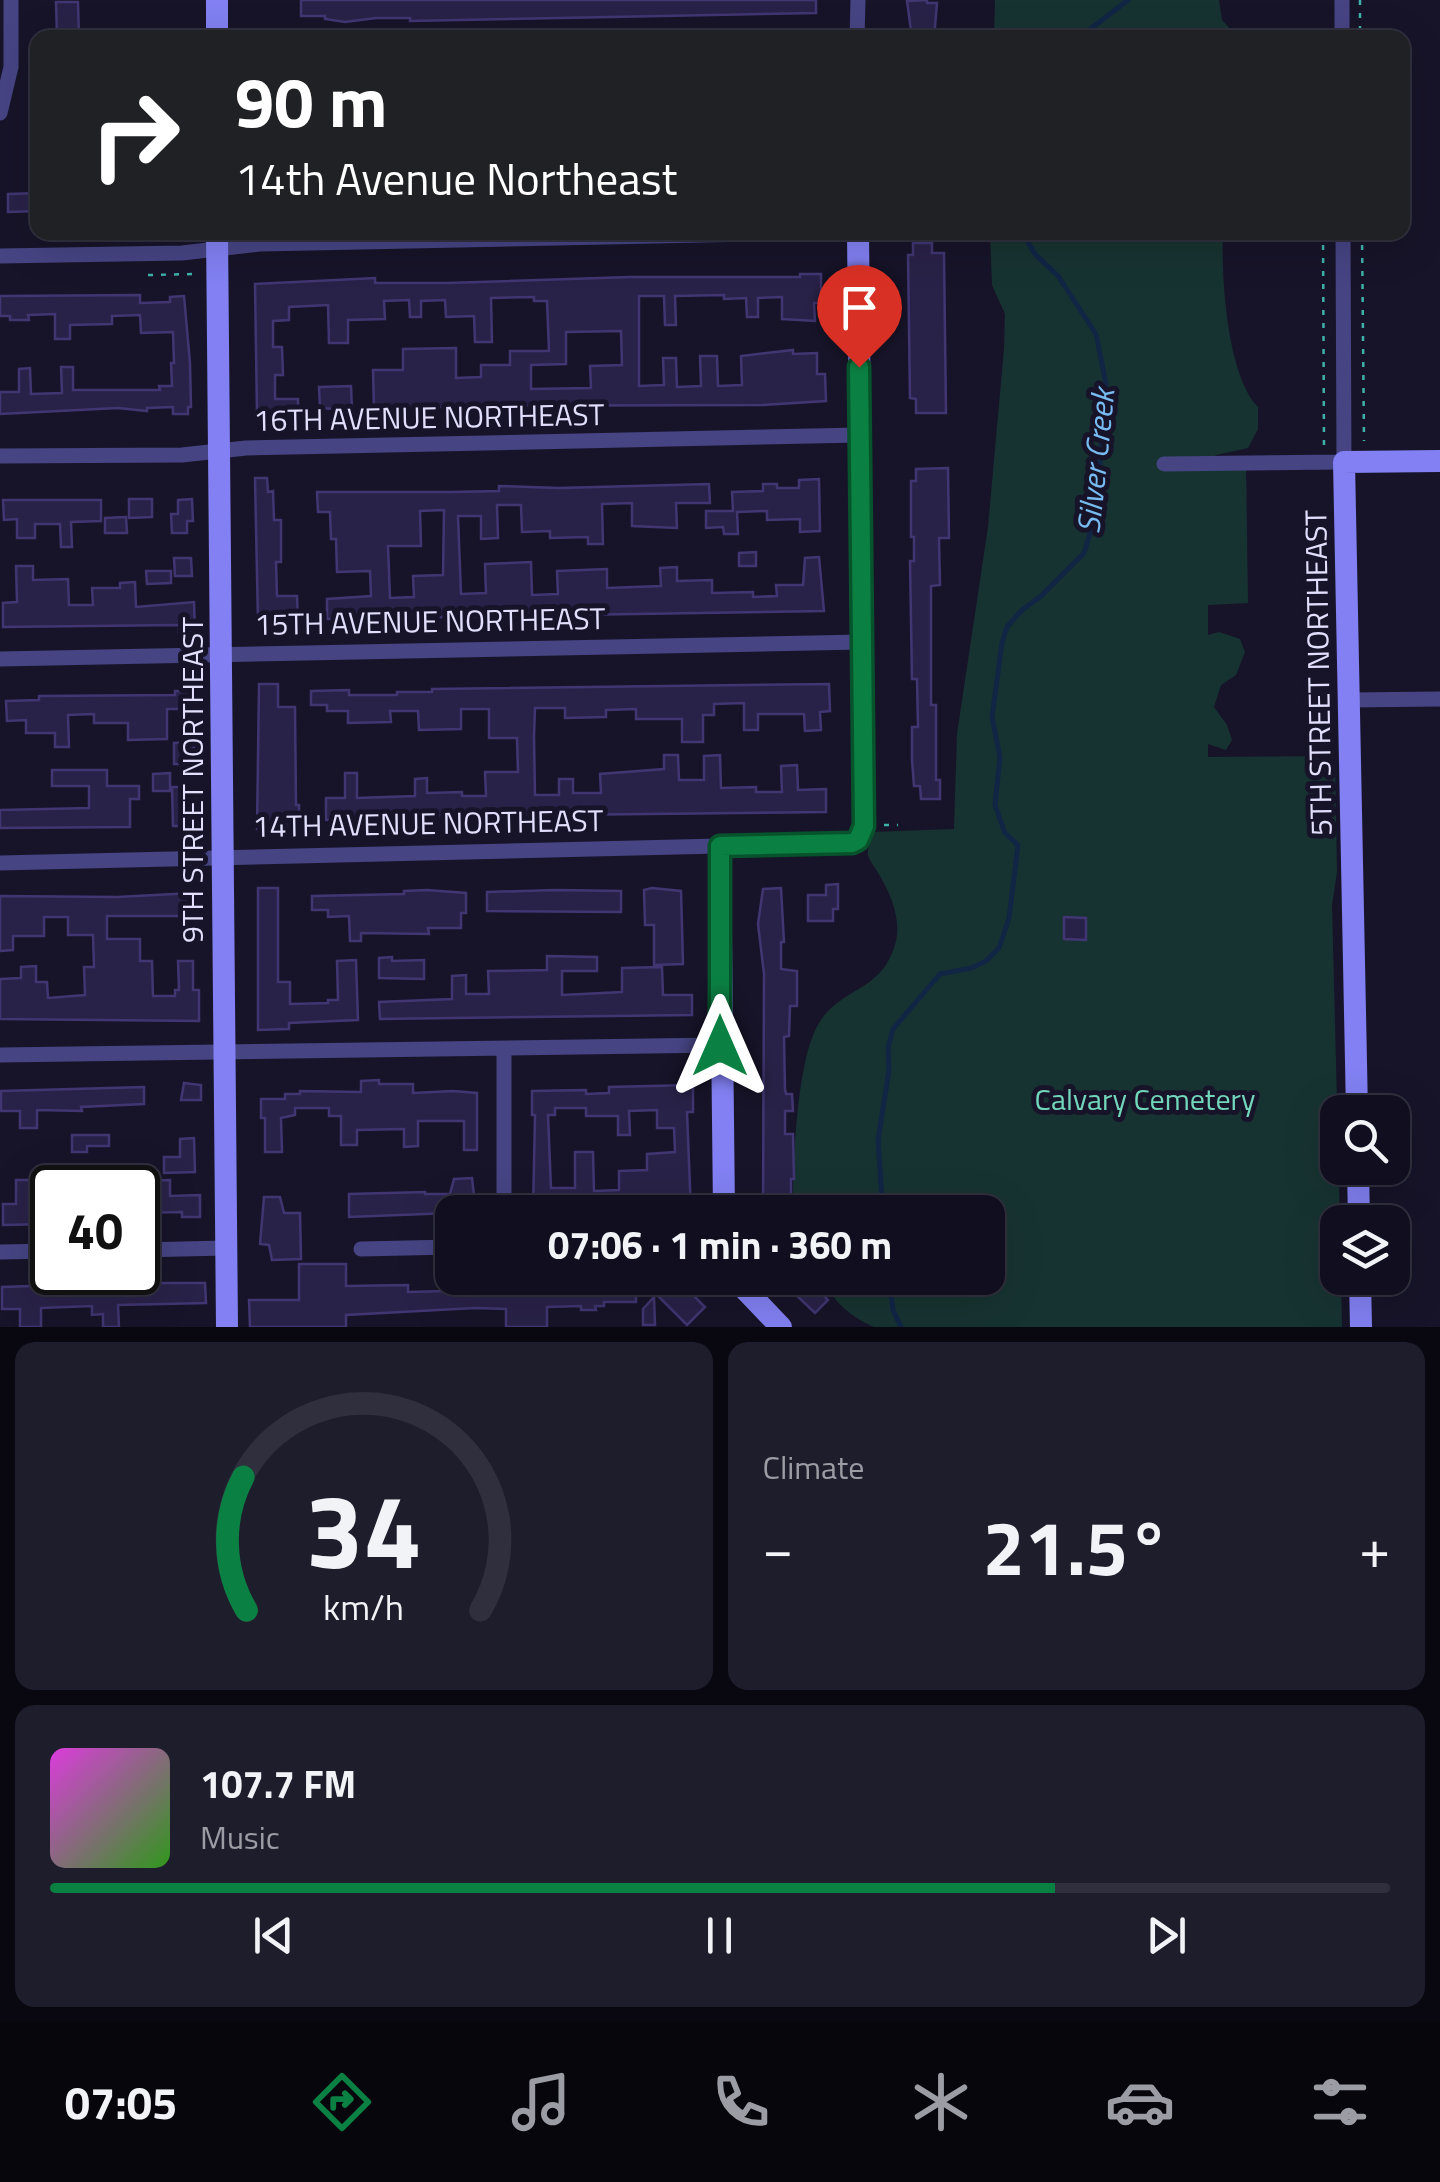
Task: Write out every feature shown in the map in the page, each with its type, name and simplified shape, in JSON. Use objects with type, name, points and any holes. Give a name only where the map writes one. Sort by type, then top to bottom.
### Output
[{"type":"street","points":[[0,113],[10,67],[11,0]]},
{"type":"street","points":[[217,0],[217,30]]},
{"type":"street","points":[[857,30],[858,0]]},
{"type":"street","points":[[1342,0],[1342,30]]},
{"type":"street","points":[[0,256],[182,253],[216,241],[260,244],[458,240]]},
{"type":"street","points":[[855,240],[862,642]]},
{"type":"street","name":"5TH STREET NORTHEAST","points":[[1343,240],[1356,1095]]},
{"type":"street","name":"9TH STREET NORTHEAST","points":[[216,241],[227,1327]]},
{"type":"street","name":"16TH AVENUE NORTHEAST","points":[[0,456],[860,434]]},
{"type":"street","points":[[1164,464],[1440,461]]},
{"type":"street","name":"15TH AVENUE NORTHEAST","points":[[0,659],[862,642]]},
{"type":"street","name":"14TH AVENUE NORTHEAST","points":[[0,863],[843,844],[858,840],[864,826],[862,642]]},
{"type":"street","points":[[1348,700],[1440,699]]},
{"type":"street","points":[[720,846],[724,1195]]},
{"type":"street","points":[[0,1055],[720,1046]]},
{"type":"street","points":[[504,1050],[504,1195]]},
{"type":"street","points":[[160,1250],[226,1248]]},
{"type":"street","points":[[361,1250],[435,1248]]},
{"type":"street","points":[[0,1252],[30,1251]]},
{"type":"street","points":[[750,1295],[781,1327]]},
{"type":"street","points":[[1360,1295],[1361,1327]]},
{"type":"path","points":[[1360,0],[1360,30]]},
{"type":"path","points":[[1323,240],[1324,446]]},
{"type":"path","points":[[1362,240],[1364,446]]},
{"type":"path","points":[[148,274],[202,274]]},
{"type":"green space","points":[[995,0],[1219,0],[1222,20],[1231,30],[994,30]]},
{"type":"green space","name":"Calvary Cemetery","points":[[990,240],[1223,240],[1228,324],[1239,372],[1258,407],[1258,429],[1248,448],[1216,455],[1206,463],[1246,464],[1248,603],[1208,605],[1208,635],[1219,632],[1240,639],[1245,652],[1236,675],[1221,685],[1214,707],[1232,740],[1226,750],[1208,744],[1208,757],[1329,756],[1329,762],[1335,763],[1337,872],[1332,905],[1337,1095],[1320,1095],[1320,1185],[1339,1185],[1340,1205],[1320,1205],[1320,1295],[1341,1295],[1342,1327],[874,1327],[857,1318],[833,1295],[1005,1295],[1005,1195],[793,1195],[797,1114],[811,1040],[819,1023],[839,1001],[882,970],[896,941],[894,907],[868,855],[872,832],[954,829],[957,734],[988,527],[1005,314],[992,285]]},
{"type":"building","points":[[301,0],[816,0],[816,13],[410,21],[376,18],[345,22],[325,16],[301,16]]},
{"type":"building","points":[[907,1],[937,3],[935,30],[911,30]]},
{"type":"building","points":[[56,2],[78,2],[79,30],[57,30]]},
{"type":"building","points":[[30,193],[30,211],[8,212],[8,194]]},
{"type":"building","points":[[913,243],[932,243],[932,253],[944,253],[946,413],[916,413],[916,399],[910,398],[908,255],[913,255]]},
{"type":"building","points":[[821,274],[821,303],[814,303],[815,321],[782,319],[782,297],[758,298],[758,317],[747,317],[746,298],[675,296],[676,325],[665,325],[664,296],[639,296],[639,386],[664,385],[663,358],[676,358],[677,387],[701,386],[700,356],[717,356],[718,386],[742,385],[741,356],[793,350],[793,354],[817,353],[817,374],[825,374],[826,401],[763,405],[462,406],[374,411],[373,370],[403,370],[403,349],[456,348],[456,378],[481,377],[481,365],[510,365],[510,351],[549,351],[547,301],[534,301],[534,297],[491,298],[492,342],[475,342],[474,316],[446,317],[445,300],[421,301],[421,317],[410,317],[409,300],[384,301],[385,319],[348,320],[348,343],[329,343],[328,305],[289,307],[289,320],[273,321],[273,347],[282,347],[283,375],[275,375],[275,399],[298,399],[298,413],[257,415],[255,284],[375,278],[375,283],[447,283]],"holes":[[[621,331],[622,365],[590,366],[591,388],[531,389],[531,365],[566,364],[566,332]]]},
{"type":"building","points":[[140,295],[140,303],[170,302],[170,297],[184,296],[190,363],[188,414],[173,414],[173,407],[0,414],[0,392],[19,392],[19,369],[30,368],[31,394],[62,393],[61,367],[73,367],[73,390],[160,390],[159,386],[172,386],[173,332],[141,333],[140,315],[112,316],[112,324],[70,325],[70,339],[55,339],[55,314],[28,315],[29,320],[0,316],[0,296]]},
{"type":"building","points":[[351,386],[352,410],[320,408],[319,387]]},
{"type":"building","points":[[948,468],[949,538],[939,538],[940,585],[931,586],[931,705],[936,705],[936,780],[940,780],[940,799],[921,799],[920,786],[914,786],[912,760],[912,727],[918,727],[917,679],[912,679],[911,481],[916,481],[916,469]]},
{"type":"building","points":[[255,478],[267,478],[268,492],[273,491],[274,520],[281,520],[277,596],[297,596],[298,621],[258,622]]},
{"type":"building","points":[[819,479],[820,531],[800,532],[800,519],[767,520],[767,511],[737,512],[738,534],[724,534],[723,527],[706,528],[706,511],[733,511],[732,492],[763,491],[763,484],[799,488],[799,480]]},
{"type":"building","points":[[709,484],[710,503],[676,503],[677,528],[632,526],[632,503],[602,504],[603,544],[588,544],[588,537],[550,538],[550,531],[522,532],[521,505],[497,505],[498,538],[481,539],[481,516],[458,516],[461,594],[486,593],[485,564],[531,562],[532,595],[558,594],[557,571],[607,569],[607,588],[661,586],[660,568],[677,567],[677,581],[712,580],[712,593],[777,596],[776,585],[803,585],[805,558],[819,557],[824,611],[327,619],[327,599],[371,596],[370,571],[337,572],[330,512],[318,512],[317,492]],"holes":[[[444,510],[443,575],[413,576],[414,597],[390,598],[388,546],[421,546],[420,511]]]},
{"type":"building","points":[[129,499],[152,499],[152,517],[129,518]]},
{"type":"building","points":[[192,499],[193,521],[187,521],[187,533],[172,533],[171,514],[178,514],[178,500]]},
{"type":"building","points":[[3,500],[101,500],[101,521],[71,522],[72,547],[61,547],[60,524],[35,524],[35,538],[17,538],[17,519],[4,520]]},
{"type":"building","points":[[126,517],[127,533],[105,533],[105,518]]},
{"type":"building","points":[[756,552],[756,566],[739,566],[739,553]]},
{"type":"building","points":[[174,558],[191,558],[192,576],[175,576]]},
{"type":"building","points":[[16,566],[33,566],[33,580],[68,579],[69,605],[93,605],[92,588],[120,588],[120,583],[135,582],[136,607],[194,602],[195,632],[179,632],[179,625],[3,627],[3,603],[17,602]]},
{"type":"building","points":[[146,571],[171,571],[171,583],[147,584]]},
{"type":"building","points":[[259,684],[278,684],[278,707],[295,707],[296,805],[299,812],[306,812],[307,828],[257,829]]},
{"type":"building","points":[[829,684],[830,711],[820,712],[821,730],[805,731],[804,714],[758,714],[758,730],[744,730],[744,703],[714,704],[714,715],[703,715],[703,742],[682,742],[682,719],[636,719],[636,709],[606,710],[606,717],[565,718],[565,708],[535,708],[534,737],[535,795],[559,795],[559,779],[573,779],[573,793],[601,793],[600,774],[664,769],[664,755],[678,755],[679,780],[704,780],[704,756],[720,755],[721,788],[756,787],[756,792],[782,792],[781,766],[797,765],[798,790],[826,789],[826,812],[557,818],[444,815],[326,820],[326,798],[345,798],[345,773],[357,773],[357,798],[415,796],[415,779],[427,778],[427,793],[486,796],[485,772],[518,772],[517,738],[489,738],[489,709],[461,709],[461,729],[419,730],[418,711],[390,711],[391,722],[348,723],[348,711],[327,711],[327,705],[311,705],[311,691],[397,695],[432,689]]},
{"type":"building","points":[[175,691],[195,691],[195,709],[167,709],[167,739],[128,740],[128,723],[94,723],[94,714],[68,715],[69,747],[55,747],[55,733],[26,733],[26,720],[7,721],[6,701],[39,700],[39,696],[175,695]]},
{"type":"building","points":[[194,742],[194,764],[174,764],[174,743]]},
{"type":"building","points":[[52,770],[107,770],[107,786],[139,786],[139,799],[130,799],[130,827],[0,828],[0,810],[89,808],[89,786],[52,786]]},
{"type":"building","points":[[170,773],[170,791],[153,791],[153,774]]},
{"type":"building","points":[[172,787],[188,787],[188,793],[199,793],[199,826],[173,826]]},
{"type":"building","points":[[838,884],[838,909],[833,909],[833,921],[808,921],[808,895],[826,895],[826,885]]},
{"type":"building","points":[[258,888],[278,888],[278,982],[290,982],[290,1004],[338,1000],[337,961],[356,960],[358,1020],[289,1023],[289,1029],[258,1030]]},
{"type":"building","points":[[781,888],[781,969],[797,971],[797,1006],[790,1006],[789,1036],[784,1037],[785,1089],[786,1094],[792,1094],[793,1111],[785,1111],[785,1134],[793,1134],[791,1195],[763,1195],[764,974],[758,924],[763,889]]},
{"type":"building","points":[[427,890],[466,893],[461,928],[428,928],[429,934],[361,933],[361,941],[350,941],[349,916],[328,917],[328,910],[312,910],[312,896]]},
{"type":"building","points":[[644,890],[681,891],[683,964],[654,965],[654,925],[645,925]]},
{"type":"building","points":[[621,891],[621,912],[487,911],[487,892]]},
{"type":"building","points":[[193,893],[196,916],[107,916],[107,939],[140,939],[140,961],[152,961],[153,996],[175,996],[175,990],[179,990],[178,961],[193,961],[193,990],[199,990],[199,1021],[0,1019],[0,979],[21,978],[21,967],[36,966],[36,982],[47,982],[48,998],[85,995],[84,967],[94,967],[93,935],[68,935],[68,917],[44,917],[44,936],[13,936],[13,950],[0,951],[0,896]]},
{"type":"building","points":[[1064,917],[1086,918],[1086,940],[1064,939]]},
{"type":"building","points":[[547,956],[597,957],[597,971],[562,971],[562,995],[622,992],[622,968],[662,967],[663,995],[692,995],[692,1015],[380,1019],[379,1002],[452,999],[452,976],[466,975],[466,994],[489,994],[488,971],[547,970]]},
{"type":"building","points":[[392,957],[392,961],[424,960],[424,979],[379,978],[379,958]]},
{"type":"building","points":[[379,1080],[379,1084],[413,1084],[413,1093],[477,1093],[477,1150],[464,1150],[464,1121],[418,1121],[418,1146],[404,1147],[404,1129],[357,1130],[357,1145],[341,1145],[341,1116],[329,1116],[329,1108],[295,1108],[295,1115],[281,1118],[282,1152],[265,1152],[261,1099],[285,1099],[285,1094],[300,1091],[361,1092],[361,1081]]},
{"type":"building","points":[[184,1083],[201,1085],[201,1100],[181,1100]]},
{"type":"building","points":[[693,1085],[693,1112],[687,1112],[690,1195],[533,1195],[532,1091],[609,1093],[609,1087]],"holes":[[[555,1108],[586,1108],[586,1116],[618,1116],[618,1135],[630,1135],[629,1111],[657,1110],[657,1128],[674,1128],[675,1152],[647,1154],[647,1170],[619,1171],[619,1190],[594,1191],[593,1152],[575,1152],[575,1188],[551,1188],[548,1115],[555,1115]]]},
{"type":"building","points":[[144,1087],[144,1104],[81,1107],[82,1111],[37,1110],[37,1128],[20,1128],[20,1111],[1,1111],[1,1091]]},
{"type":"building","points":[[72,1135],[109,1135],[109,1146],[87,1146],[87,1152],[72,1152]]},
{"type":"building","points":[[194,1138],[195,1172],[164,1173],[164,1157],[180,1157],[180,1139]]},
{"type":"building","points":[[472,1178],[474,1195],[435,1195],[435,1214],[349,1217],[349,1194],[450,1194],[454,1179]]},
{"type":"building","points":[[16,1180],[30,1180],[30,1224],[3,1225],[3,1204],[16,1204]]},
{"type":"building","points":[[160,1180],[170,1180],[170,1196],[200,1195],[200,1217],[160,1212]]},
{"type":"building","points":[[264,1197],[280,1197],[284,1213],[300,1213],[301,1259],[272,1260],[269,1245],[260,1244]]},
{"type":"building","points":[[299,1264],[346,1264],[346,1286],[408,1285],[408,1292],[435,1291],[435,1295],[636,1295],[636,1302],[604,1302],[604,1306],[595,1306],[596,1310],[581,1310],[581,1306],[547,1307],[547,1327],[506,1327],[506,1309],[475,1308],[346,1315],[346,1327],[250,1327],[249,1300],[299,1300]]},
{"type":"building","points":[[160,1283],[205,1283],[206,1303],[118,1305],[119,1327],[103,1327],[103,1314],[92,1315],[92,1306],[41,1308],[41,1327],[20,1327],[20,1309],[2,1309],[2,1287],[30,1286],[30,1295],[160,1295]]},
{"type":"building","points":[[657,1295],[693,1295],[705,1307],[687,1325]]},
{"type":"building","points":[[796,1295],[823,1295],[828,1300],[815,1313]]},
{"type":"building","points":[[654,1297],[655,1325],[643,1325],[643,1309]]},
{"type":"waterway","name":"Silver Creek","points":[[1089,30],[1128,0]]},
{"type":"waterway","name":"Silver Creek","points":[[882,1195],[878,1140],[893,1029],[940,974],[986,961],[999,948],[1009,918],[1018,845],[1005,833],[995,805],[1000,757],[992,717],[1007,627],[1084,553],[1096,514],[1106,384],[1096,334],[1058,276],[1027,240]]},
{"type":"waterway","name":"Silver Creek","points":[[891,1295],[901,1327]]},
{"type":"route","points":[[720,1046],[720,846],[852,843],[858,840],[864,826],[859,367]]}]
